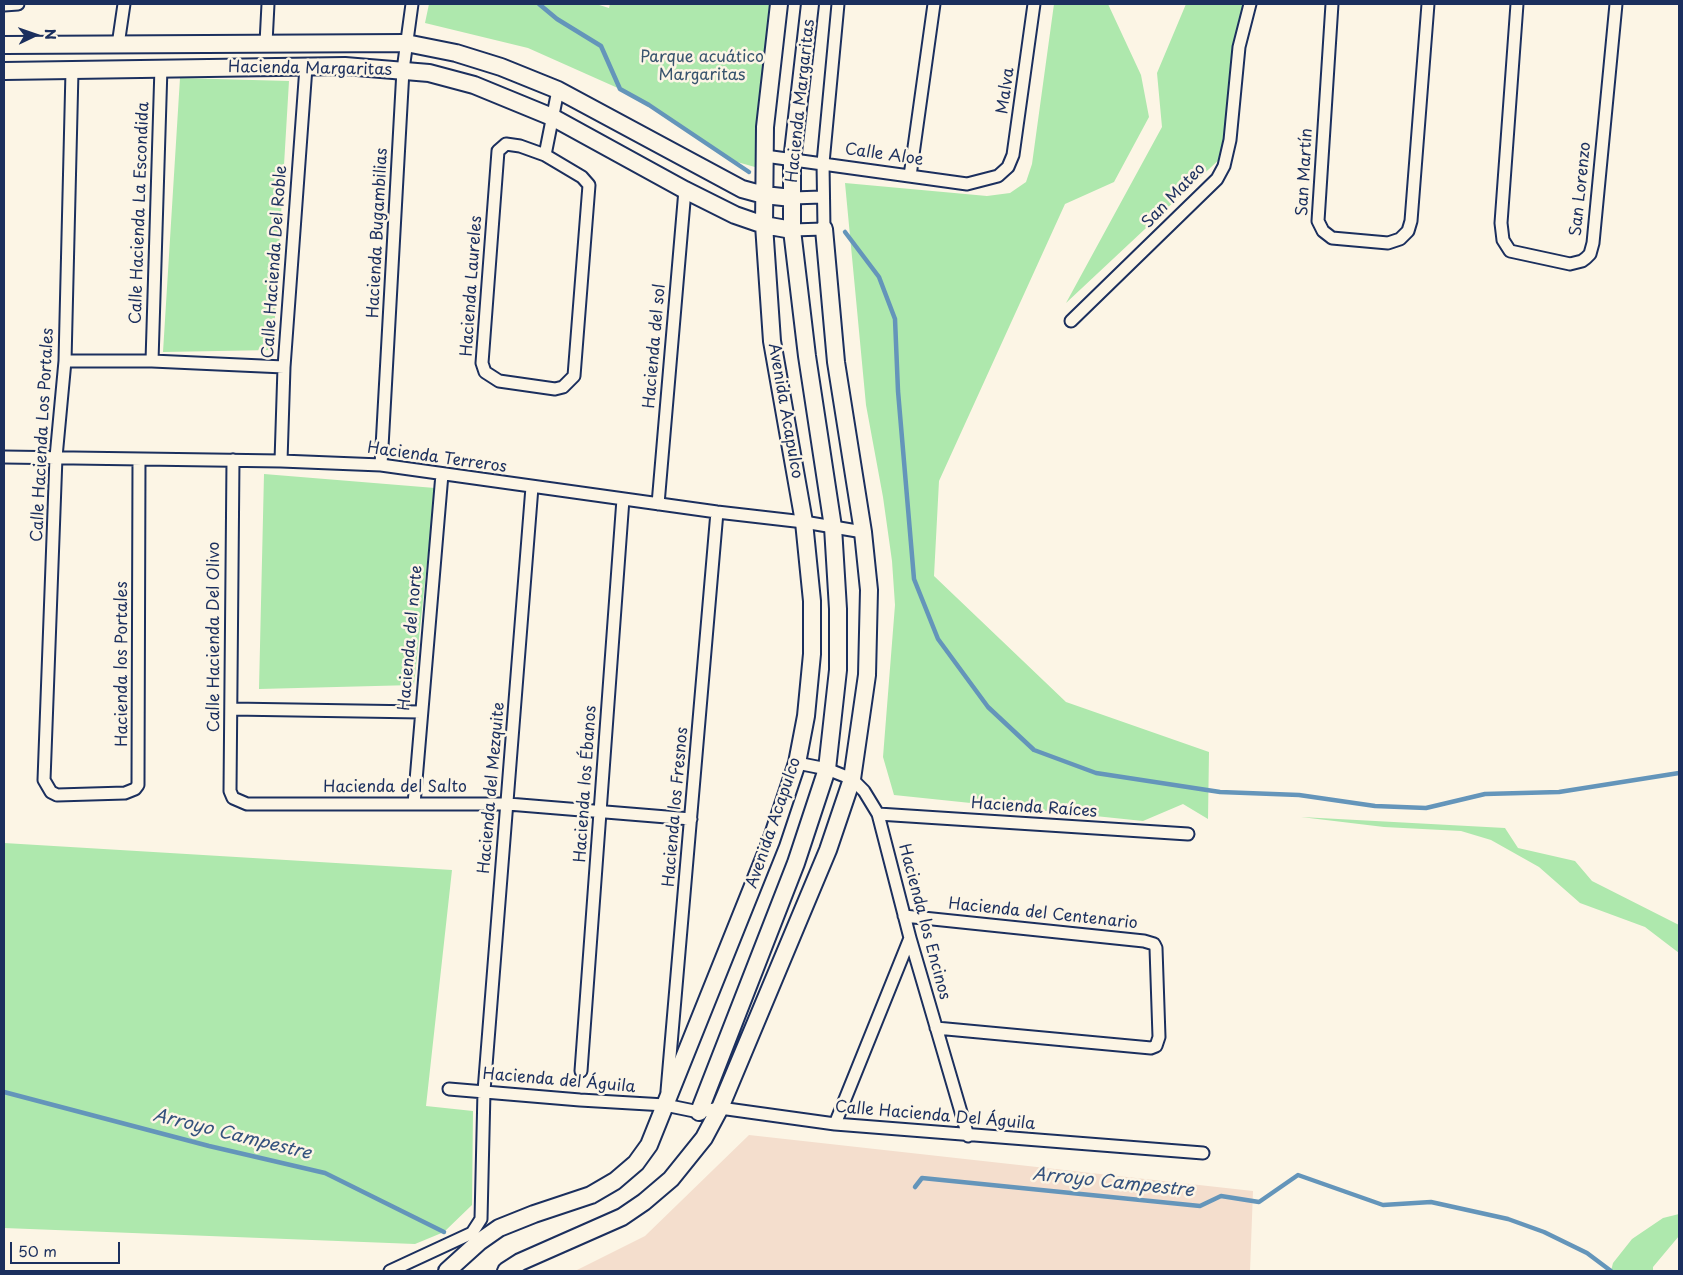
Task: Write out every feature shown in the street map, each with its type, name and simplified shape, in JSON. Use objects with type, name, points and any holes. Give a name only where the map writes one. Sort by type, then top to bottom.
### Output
[{"type":"street","points":[[4,5],[18,4]]},
{"type":"street","points":[[118,45],[124,4]]},
{"type":"street","points":[[266,43],[268,4]]},
{"type":"street","name":"Hacienda Bugambilias","points":[[381,465],[403,70],[412,4]]},
{"type":"street","name":"Avenida Acapulco","points":[[446,1271],[479,1242],[499,1228],[591,1195],[616,1181],[636,1163],[649,1145],[771,841],[797,763],[806,716],[812,654],[812,601],[804,522],[772,341],[764,225],[765,127],[779,4]]},
{"type":"street","name":"Hacienda Margaritas","points":[[792,230],[792,161],[810,4]]},
{"type":"street","name":"Hacienda Margaritas","points":[[4,71],[72,72],[161,67],[372,67],[429,73],[474,85],[552,117],[685,190],[735,215],[764,225],[792,230],[824,229],[822,198],[823,163],[838,4]]},
{"type":"street","points":[[910,176],[934,4]]},
{"type":"street","name":"Malva","points":[[998,176],[1008,167],[1013,155],[1034,4]]},
{"type":"street","name":"San Mateo","points":[[1071,320],[1217,178],[1224,166],[1230,140],[1239,48],[1250,4]]},
{"type":"street","name":"San Martín","points":[[1332,4],[1318,222],[1323,231],[1332,238],[1388,243],[1400,239],[1408,231],[1411,221],[1428,4]]},
{"type":"street","name":"San Lorenzo","points":[[1517,4],[1500,223],[1503,240],[1510,251],[1570,264],[1586,258],[1590,254],[1593,243],[1616,4]]},
{"type":"street","name":"Hacienda Margaritas","points":[[4,45],[406,43],[456,53],[492,64],[558,90],[725,182],[742,189],[764,195],[792,198],[822,198]]},
{"type":"street","name":"Calle Hacienda La Escondida","points":[[152,361],[161,67]]},
{"type":"street","name":"Calle Hacienda Del Roble","points":[[281,461],[284,367],[306,67]]},
{"type":"street","name":"Calle Hacienda Los Portales","points":[[57,795],[51,792],[44,780],[56,457],[65,361],[72,72]]},
{"type":"street","points":[[545,155],[558,90]]},
{"type":"street","name":"Hacienda Laureles","points":[[513,144],[545,155],[582,177],[587,181],[590,189],[574,376],[563,387],[555,389],[499,381],[485,372],[482,364],[498,151],[501,146],[513,144]]},
{"type":"street","name":"Calle Aloe","points":[[765,156],[967,184],[998,176]]},
{"type":"street","name":"Hacienda del sol","points":[[658,504],[685,190]]},
{"type":"street","points":[[506,1271],[520,1262],[622,1217],[644,1202],[671,1179],[704,1138],[720,1108],[828,850],[852,779],[864,708],[869,650],[869,590],[863,532],[836,362],[824,229]]},
{"type":"street","name":"Avenida Acapulco","points":[[699,1112],[796,863],[827,769],[838,670],[838,609],[833,527],[807,356],[792,230]]},
{"type":"street","points":[[65,361],[152,361],[284,367]]},
{"type":"street","name":"Hacienda Terreros","points":[[4,457],[281,461],[381,465],[717,512],[804,522],[863,532]]},
{"type":"street","name":"Hacienda los Portales","points":[[57,795],[125,793],[135,789],[138,785],[140,459]]},
{"type":"street","name":"Calle Hacienda Del Olivo","points":[[233,460],[230,791],[233,798],[247,804]]},
{"type":"street","name":"Hacienda del norte","points":[[414,804],[442,474]]},
{"type":"street","name":"Hacienda del Mezquite","points":[[390,1271],[472,1233],[481,1218],[484,1091],[532,487]]},
{"type":"street","name":"Hacienda los Ébanos","points":[[581,1071],[623,499]]},
{"type":"street","name":"Hacienda los Fresnos","points":[[666,1105],[717,512]]},
{"type":"street","points":[[232,709],[421,712]]},
{"type":"street","name":"Hacienda los Encinos","points":[[797,763],[827,769],[852,779],[864,791],[878,814],[910,938],[968,1136]]},
{"type":"street","name":"Hacienda del Salto","points":[[247,804],[508,804],[692,819]]},
{"type":"street","name":"Hacienda Raíces","points":[[878,814],[1188,834]]},
{"type":"street","name":"Hacienda del Centenario","points":[[904,916],[1144,941],[1154,944],[1156,948],[1159,1037],[1156,1046],[1151,1048],[936,1028]]},
{"type":"street","points":[[835,1124],[910,938]]},
{"type":"street","name":"Hacienda del Águila","points":[[449,1089],[666,1105]]},
{"type":"street","name":"Calle Hacienda Del Águila","points":[[666,1105],[699,1112],[720,1108],[835,1124],[968,1136],[1203,1153]]},
{"type":"shaded area","points":[[749,1135],[1253,1191],[1250,1271],[575,1271],[645,1236]]},
{"type":"green space","name":"Parque acuático Margaritas","points":[[429,4],[596,4],[609,8],[610,4],[772,4],[757,134],[762,169],[730,160],[649,105],[620,89],[528,48],[425,23]]},
{"type":"green space","points":[[1054,4],[1108,4],[1141,75],[1149,117],[1114,182],[1065,204],[939,481],[934,576],[1066,702],[1209,752],[1208,819],[1183,804],[1143,821],[894,795],[883,757],[895,605],[892,561],[883,497],[866,405],[845,183],[987,196],[1010,193],[1026,182],[1032,164]]},
{"type":"green space","points":[[1186,4],[1247,4],[1239,24],[1224,155],[1066,303],[1162,127],[1157,73]]},
{"type":"green space","points":[[180,78],[289,81],[273,350],[163,352]]},
{"type":"green space","points":[[264,474],[435,488],[414,685],[259,689]]},
{"type":"green space","points":[[1301,817],[1505,828],[1518,848],[1575,861],[1592,881],[1679,925],[1679,953],[1645,927],[1580,903],[1539,867],[1491,840],[1461,831],[1384,827]]},
{"type":"green space","points":[[4,843],[452,870],[426,1106],[473,1111],[472,1205],[444,1232],[415,1244],[4,1228]]},
{"type":"green space","points":[[1679,1214],[1679,1236],[1653,1267],[1653,1271],[1611,1271],[1613,1263],[1632,1239],[1663,1218]]},
{"type":"waterway","points":[[539,4],[557,19],[601,46],[620,89],[649,105],[749,172]]},
{"type":"waterway","points":[[845,232],[879,277],[895,319],[898,391],[914,579],[938,639],[988,707],[1034,750],[1096,773],[1220,792],[1299,795],[1375,806],[1426,808],[1485,794],[1559,792],[1679,773]]},
{"type":"waterway","name":"Arroyo Campestre","points":[[4,1092],[209,1146],[325,1173],[444,1232]]},
{"type":"waterway","name":"Arroyo Campestre","points":[[915,1187],[922,1178],[1200,1206],[1221,1196],[1259,1202],[1298,1175],[1383,1205],[1431,1202],[1508,1219],[1544,1232],[1587,1253],[1611,1271]]}]
